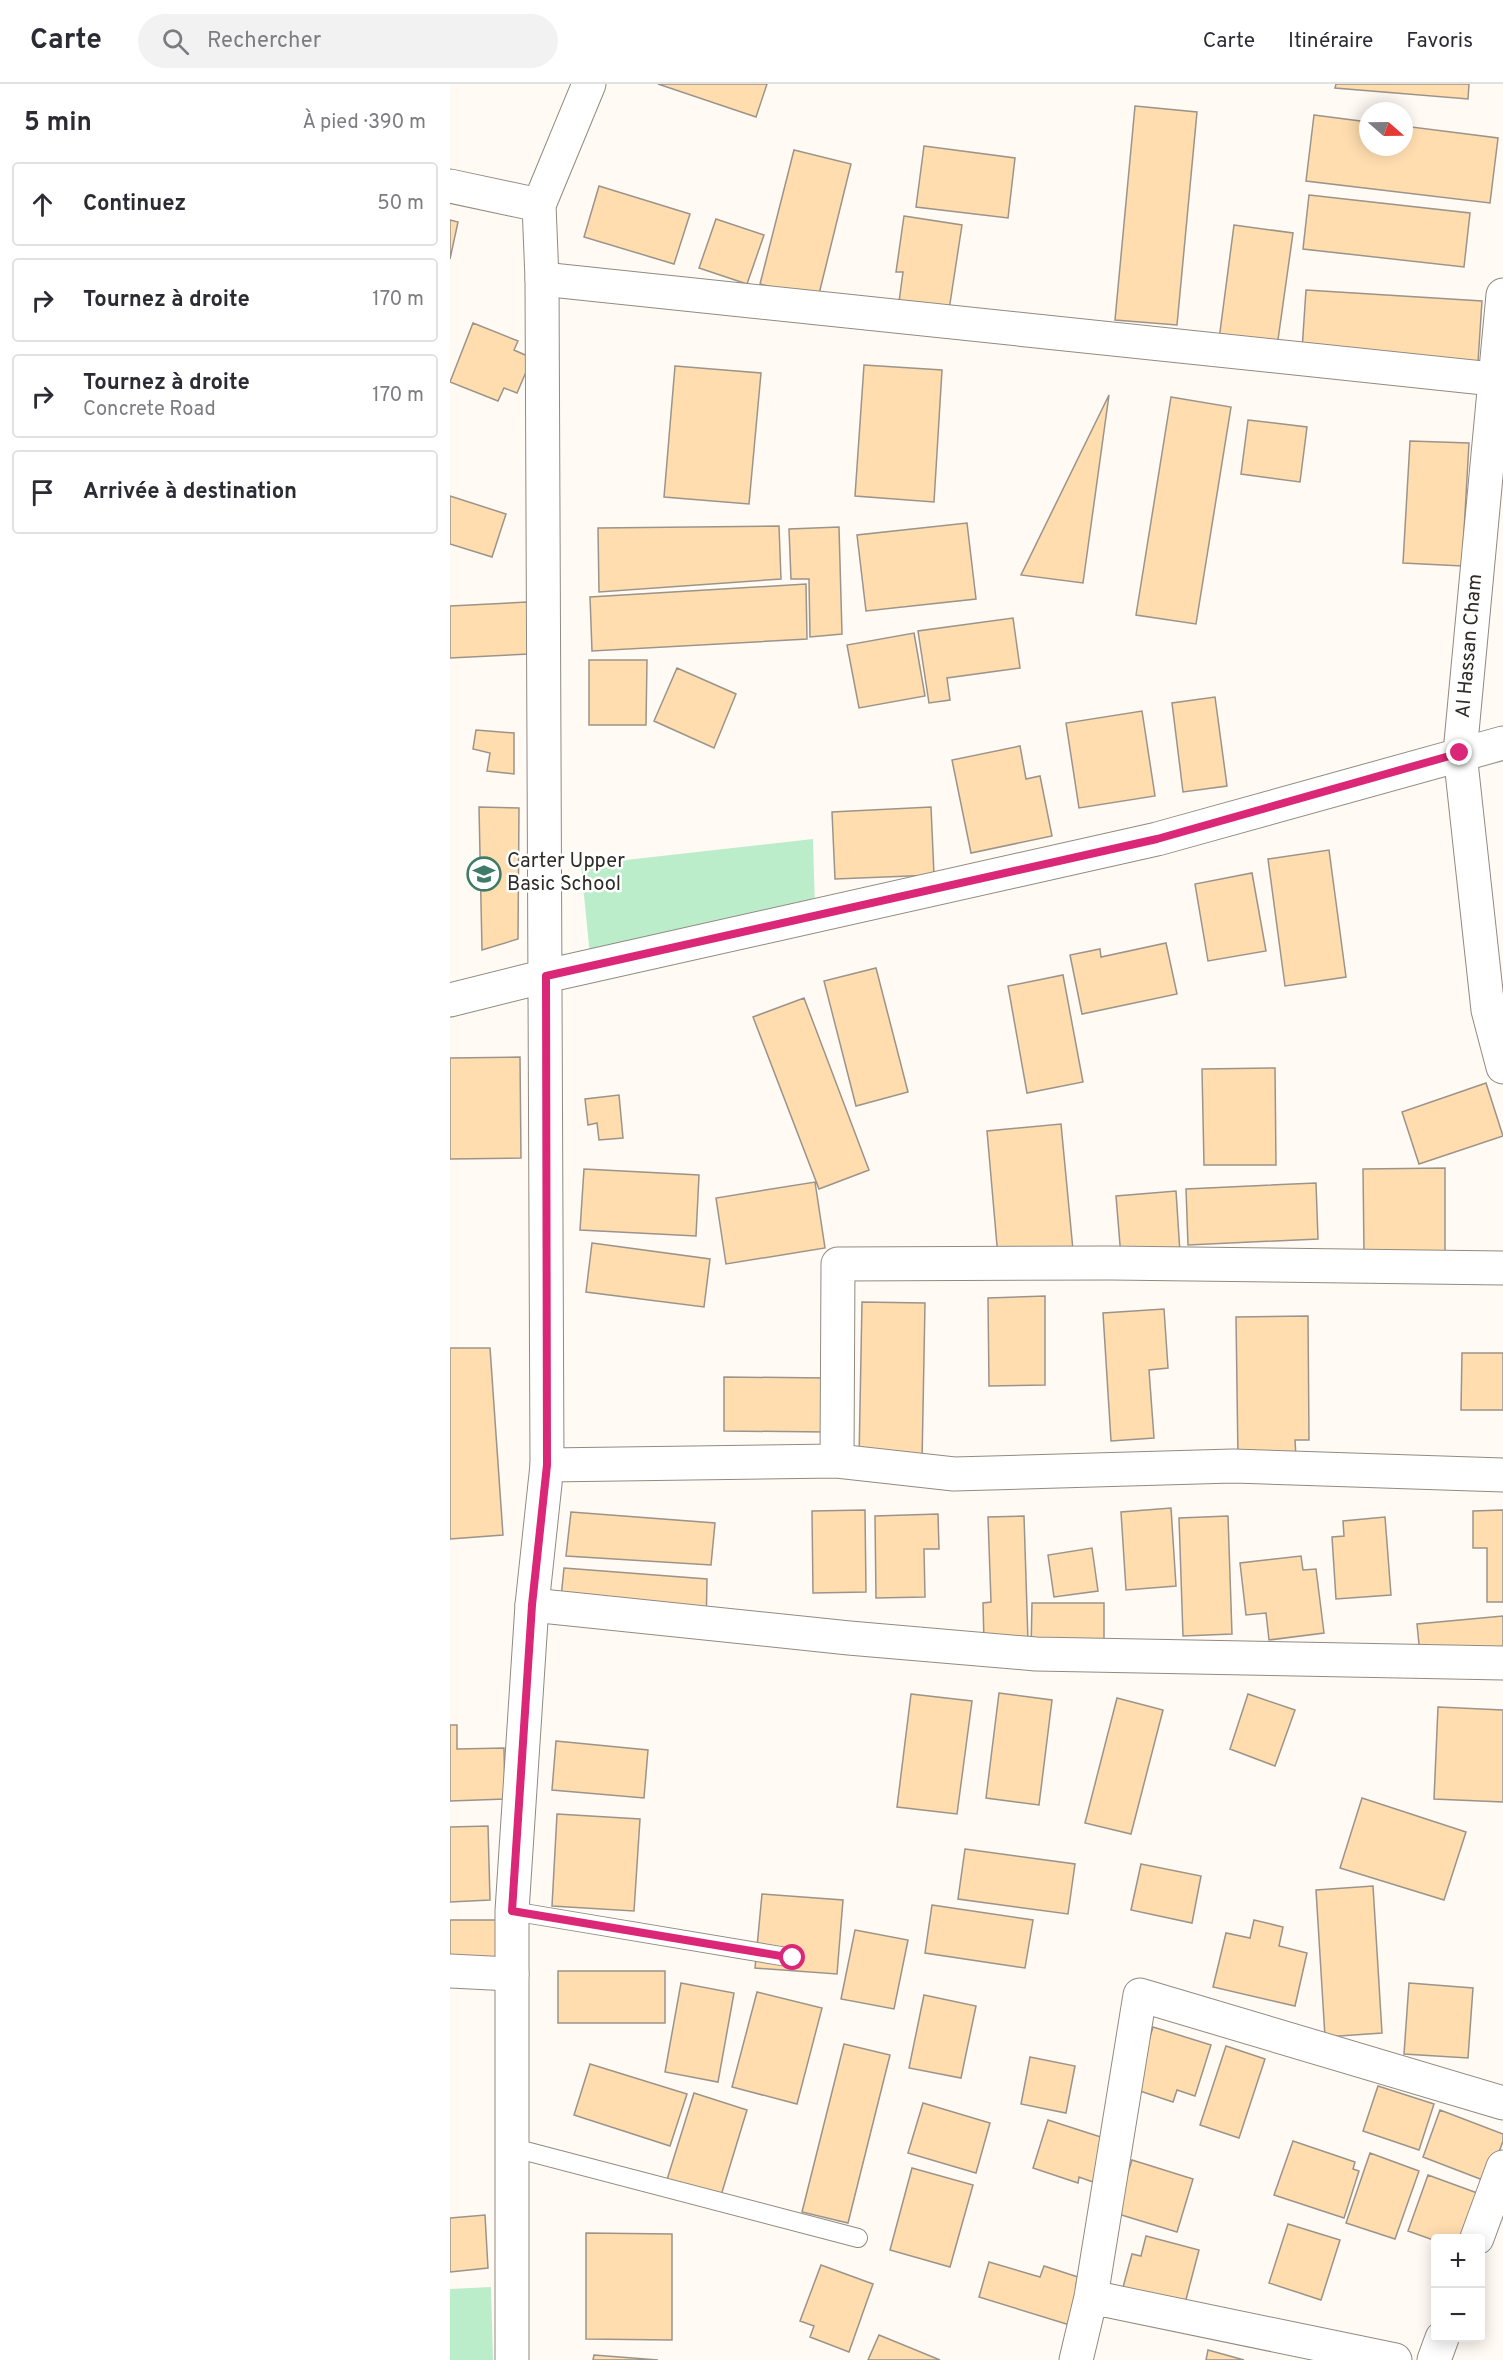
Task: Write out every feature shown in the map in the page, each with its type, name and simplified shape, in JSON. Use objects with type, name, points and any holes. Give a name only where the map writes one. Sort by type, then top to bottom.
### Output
[{"type":"street","points":[[512,2360],[510,2147],[512,1911],[532,1605],[547,1465],[542,279],[539,205],[589,84]]},
{"type":"street","points":[[450,186],[539,205]]},
{"type":"street","points":[[542,279],[1499,380]]},
{"type":"street","name":"Al Hassan Cham","points":[[1503,295],[1499,380],[1460,753],[1488,1010],[1503,1068]]},
{"type":"street","points":[[450,1000],[546,976],[1157,839],[1460,753],[1503,743]]},
{"type":"street","points":[[837,1461],[838,1264],[1111,1263],[1503,1268]]},
{"type":"street","points":[[547,1465],[837,1461],[954,1474],[1233,1466],[1503,1475]]},
{"type":"street","points":[[532,1605],[849,1638],[1036,1654],[1503,1663]]},
{"type":"street","points":[[450,1971],[512,1974]]},
{"type":"street","points":[[1076,2360],[1091,2297],[1140,1995],[1503,2103]]},
{"type":"street","points":[[1479,2234],[1503,2167]]},
{"type":"street","points":[[1091,2297],[1395,2360]]},
{"type":"street","points":[[1434,2360],[1440,2342]]},
{"type":"lane","points":[[512,1911],[793,1958]]},
{"type":"lane","points":[[510,2147],[858,2238]]},
{"type":"green space","points":[[813,839],[815,909],[591,966],[581,865]]},
{"type":"green space","points":[[491,2287],[493,2360],[450,2360],[450,2289]]},
{"type":"building","points":[[658,84],[767,84],[756,117]]},
{"type":"building","points":[[1336,84],[1469,84],[1468,99],[1335,88]]},
{"type":"building","points":[[1135,106],[1197,112],[1177,325],[1115,320]]},
{"type":"building","points":[[1314,115],[1359,121],[1359,156],[1413,156],[1413,127],[1498,138],[1490,203],[1306,181]]},
{"type":"building","points":[[924,146],[1015,158],[1008,218],[916,207]]},
{"type":"building","points":[[794,150],[851,164],[818,298],[760,284]]},
{"type":"building","points":[[599,186],[690,214],[674,264],[584,237]]},
{"type":"building","points":[[1309,195],[1470,213],[1464,267],[1303,249]]},
{"type":"building","points":[[904,216],[962,225],[949,310],[899,302],[903,272],[896,272]]},
{"type":"building","points":[[716,219],[764,235],[747,284],[699,268]]},
{"type":"building","points":[[450,220],[458,222],[450,259]]},
{"type":"building","points":[[1234,225],[1293,233],[1276,354],[1218,347]]},
{"type":"building","points":[[1306,290],[1482,301],[1478,362],[1302,350]]},
{"type":"building","points":[[473,323],[518,341],[514,350],[532,358],[517,393],[504,388],[498,401],[450,382]]},
{"type":"building","points":[[864,365],[942,370],[934,502],[855,496]]},
{"type":"building","points":[[675,366],[761,373],[749,504],[664,497]]},
{"type":"building","points":[[1109,395],[1083,583],[1021,575]]},
{"type":"building","points":[[1171,397],[1231,407],[1196,624],[1136,615]]},
{"type":"building","points":[[1248,420],[1307,427],[1300,482],[1241,474]]},
{"type":"building","points":[[1410,441],[1469,443],[1462,566],[1403,563]]},
{"type":"building","points":[[450,496],[506,514],[492,557],[450,544]]},
{"type":"building","points":[[967,523],[976,599],[866,611],[857,535]]},
{"type":"building","points":[[779,526],[781,579],[599,592],[598,528]]},
{"type":"building","points":[[839,527],[842,634],[810,637],[809,579],[791,579],[789,529]]},
{"type":"building","points":[[806,584],[807,639],[592,651],[590,597]]},
{"type":"building","points":[[527,602],[529,654],[450,658],[450,606]]},
{"type":"building","points":[[1013,618],[1020,668],[947,678],[950,700],[929,703],[918,631]]},
{"type":"building","points":[[914,633],[925,696],[859,708],[847,645]]},
{"type":"building","points":[[589,660],[647,660],[646,725],[589,725]]},
{"type":"building","points":[[677,668],[736,694],[714,748],[654,721]]},
{"type":"building","points":[[1215,697],[1227,786],[1183,792],[1172,703]]},
{"type":"building","points":[[1142,711],[1155,796],[1079,808],[1066,723]]},
{"type":"building","points":[[476,730],[514,733],[514,774],[487,771],[490,753],[473,749]]},
{"type":"building","points":[[1020,746],[1026,779],[1040,776],[1052,836],[971,853],[952,760]]},
{"type":"building","name":"Carter Upper Basic School","points":[[479,807],[519,808],[518,939],[482,950]]},
{"type":"building","points":[[931,807],[934,875],[835,879],[832,812]]},
{"type":"building","points":[[1329,850],[1346,977],[1285,986],[1268,859]]},
{"type":"building","points":[[1252,873],[1266,951],[1208,961],[1195,884]]},
{"type":"building","points":[[1166,943],[1177,994],[1082,1014],[1070,955],[1100,949],[1101,957]]},
{"type":"building","points":[[876,968],[908,1092],[856,1106],[824,981]]},
{"type":"building","points":[[1063,975],[1083,1082],[1027,1093],[1008,986]]},
{"type":"building","points":[[804,998],[869,1170],[819,1189],[753,1017]]},
{"type":"building","points":[[520,1057],[521,1158],[450,1159],[450,1058]]},
{"type":"building","points":[[1275,1068],[1276,1165],[1204,1165],[1202,1069]]},
{"type":"building","points":[[1486,1083],[1503,1136],[1419,1164],[1402,1112]]},
{"type":"building","points":[[619,1095],[623,1138],[599,1140],[597,1123],[588,1125],[585,1099]]},
{"type":"building","points":[[1061,1124],[1073,1250],[998,1257],[987,1131]]},
{"type":"building","points":[[1445,1168],[1445,1253],[1364,1253],[1363,1169]]},
{"type":"building","points":[[584,1169],[699,1175],[696,1236],[580,1230]]},
{"type":"building","points":[[815,1182],[825,1248],[726,1264],[716,1198]]},
{"type":"building","points":[[1316,1183],[1318,1239],[1188,1245],[1186,1189]]},
{"type":"building","points":[[1176,1191],[1180,1253],[1121,1257],[1116,1196]]},
{"type":"building","points":[[592,1243],[710,1259],[704,1307],[586,1292]]},
{"type":"building","points":[[1045,1296],[1045,1385],[989,1386],[988,1298]]},
{"type":"building","points":[[862,1302],[925,1303],[922,1462],[859,1460]]},
{"type":"building","points":[[1164,1309],[1168,1368],[1149,1370],[1154,1438],[1111,1441],[1103,1313]]},
{"type":"building","points":[[1308,1316],[1309,1440],[1295,1440],[1296,1457],[1238,1458],[1236,1317]]},
{"type":"building","points":[[450,1348],[490,1348],[503,1535],[450,1539]]},
{"type":"building","points":[[1462,1353],[1503,1353],[1503,1410],[1461,1410]]},
{"type":"building","points":[[724,1377],[827,1378],[826,1432],[724,1431]]},
{"type":"building","points":[[1171,1508],[1176,1586],[1126,1590],[1121,1512]]},
{"type":"building","points":[[865,1510],[866,1592],[813,1593],[812,1511]]},
{"type":"building","points":[[1503,1510],[1503,1602],[1487,1602],[1487,1548],[1473,1548],[1473,1511]]},
{"type":"building","points":[[571,1512],[715,1523],[711,1565],[566,1556]]},
{"type":"building","points":[[938,1514],[939,1549],[924,1549],[925,1597],[876,1598],[875,1516]]},
{"type":"building","points":[[1024,1516],[1028,1641],[984,1643],[983,1603],[991,1602],[988,1517]]},
{"type":"building","points":[[1228,1516],[1232,1634],[1183,1636],[1179,1518]]},
{"type":"building","points":[[1385,1517],[1391,1595],[1336,1599],[1332,1537],[1344,1536],[1343,1521]]},
{"type":"building","points":[[1092,1548],[1098,1591],[1054,1597],[1048,1555]]},
{"type":"building","points":[[1301,1556],[1303,1570],[1316,1569],[1324,1633],[1269,1640],[1266,1613],[1246,1615],[1240,1563]]},
{"type":"building","points":[[564,1568],[707,1579],[706,1633],[559,1618]]},
{"type":"building","points":[[1032,1603],[1104,1603],[1104,1651],[1031,1651]]},
{"type":"building","points":[[1503,1616],[1503,1668],[1422,1675],[1417,1624]]},
{"type":"building","points":[[999,1693],[1052,1700],[1039,1805],[986,1798]]},
{"type":"building","points":[[911,1694],[972,1701],[957,1814],[897,1807]]},
{"type":"building","points":[[1248,1694],[1295,1710],[1275,1766],[1230,1749]]},
{"type":"building","points":[[1117,1698],[1163,1710],[1131,1834],[1085,1823]]},
{"type":"building","points":[[1438,1707],[1503,1710],[1503,1802],[1434,1799]]},
{"type":"building","points":[[450,1725],[457,1725],[457,1749],[504,1748],[505,1799],[450,1801]]},
{"type":"building","points":[[556,1741],[648,1750],[644,1798],[552,1790]]},
{"type":"building","points":[[1362,1798],[1466,1832],[1444,1900],[1340,1868]]},
{"type":"building","points":[[557,1814],[640,1819],[634,1911],[552,1906]]},
{"type":"building","points":[[488,1826],[490,1900],[450,1902],[450,1827]]},
{"type":"building","points":[[965,1849],[1075,1864],[1068,1914],[958,1899]]},
{"type":"building","points":[[1141,1864],[1201,1876],[1192,1923],[1131,1910]]},
{"type":"building","points":[[1373,1886],[1382,2033],[1325,2037],[1316,1890]]},
{"type":"building","points":[[762,1894],[843,1900],[837,1974],[755,1968]]},
{"type":"building","points":[[932,1905],[1033,1920],[1025,1968],[925,1953]]},
{"type":"building","points":[[450,1920],[497,1920],[497,1971],[450,1972]]},
{"type":"building","points":[[1254,1920],[1283,1927],[1279,1946],[1307,1953],[1295,2006],[1213,1987],[1226,1933],[1250,1938]]},
{"type":"building","points":[[855,1930],[908,1940],[894,2009],[841,1999]]},
{"type":"building","points":[[558,1971],[665,1971],[665,2023],[558,2023]]},
{"type":"building","points":[[681,1983],[734,1993],[718,2082],[665,2072]]},
{"type":"building","points":[[1409,1983],[1473,1988],[1468,2058],[1404,2054]]},
{"type":"building","points":[[757,1992],[822,2008],[797,2104],[732,2087]]},
{"type":"building","points":[[924,1995],[976,2006],[961,2078],[909,2068]]},
{"type":"building","points":[[1153,2027],[1211,2045],[1195,2096],[1177,2090],[1173,2102],[1134,2089]]},
{"type":"building","points":[[844,2044],[890,2055],[848,2223],[802,2212]]},
{"type":"building","points":[[1226,2046],[1265,2059],[1239,2138],[1200,2125]]},
{"type":"building","points":[[1030,2057],[1075,2066],[1066,2113],[1021,2104]]},
{"type":"building","points":[[590,2064],[687,2094],[670,2146],[574,2115]]},
{"type":"building","points":[[1378,2086],[1434,2104],[1419,2150],[1363,2131]]},
{"type":"building","points":[[694,2093],[747,2110],[719,2202],[665,2186]]},
{"type":"building","points":[[923,2103],[990,2123],[976,2173],[908,2153]]},
{"type":"building","points":[[1440,2110],[1503,2134],[1503,2141],[1488,2182],[1423,2157]]},
{"type":"building","points":[[1048,2120],[1107,2139],[1093,2182],[1079,2177],[1078,2183],[1033,2168]]},
{"type":"building","points":[[1293,2141],[1355,2162],[1353,2169],[1359,2171],[1344,2218],[1274,2195]]},
{"type":"building","points":[[1370,2153],[1419,2171],[1395,2239],[1346,2223]]},
{"type":"building","points":[[1132,2160],[1193,2179],[1177,2232],[1115,2213]]},
{"type":"building","points":[[912,2168],[973,2185],[950,2267],[890,2250]]},
{"type":"building","points":[[1428,2175],[1480,2194],[1465,2234],[1431,2234],[1431,2239],[1408,2231]]},
{"type":"building","points":[[485,2215],[488,2268],[450,2272],[450,2218]]},
{"type":"building","points":[[1288,2224],[1340,2240],[1321,2300],[1269,2283]]},
{"type":"building","points":[[586,2233],[672,2234],[672,2340],[586,2339]]},
{"type":"building","points":[[1146,2236],[1199,2250],[1184,2307],[1122,2291],[1132,2254],[1141,2256]]},
{"type":"building","points":[[989,2262],[1040,2277],[1044,2266],[1078,2277],[1076,2284],[1084,2287],[1073,2326],[979,2297]]},
{"type":"building","points":[[821,2265],[873,2284],[849,2352],[810,2337],[814,2326],[800,2321]]},
{"type":"building","points":[[879,2335],[940,2360],[868,2360]]},
{"type":"building","points":[[1208,2350],[1244,2360],[1206,2360]]},
{"type":"building","points":[[594,2355],[658,2360],[593,2360]]},
{"type":"place","name":"Carter Upper Basic School","points":[[484,874]]},
{"type":"route","points":[[793,1958],[512,1911],[532,1605],[547,1465],[546,976],[1157,839],[1460,753]]}]
